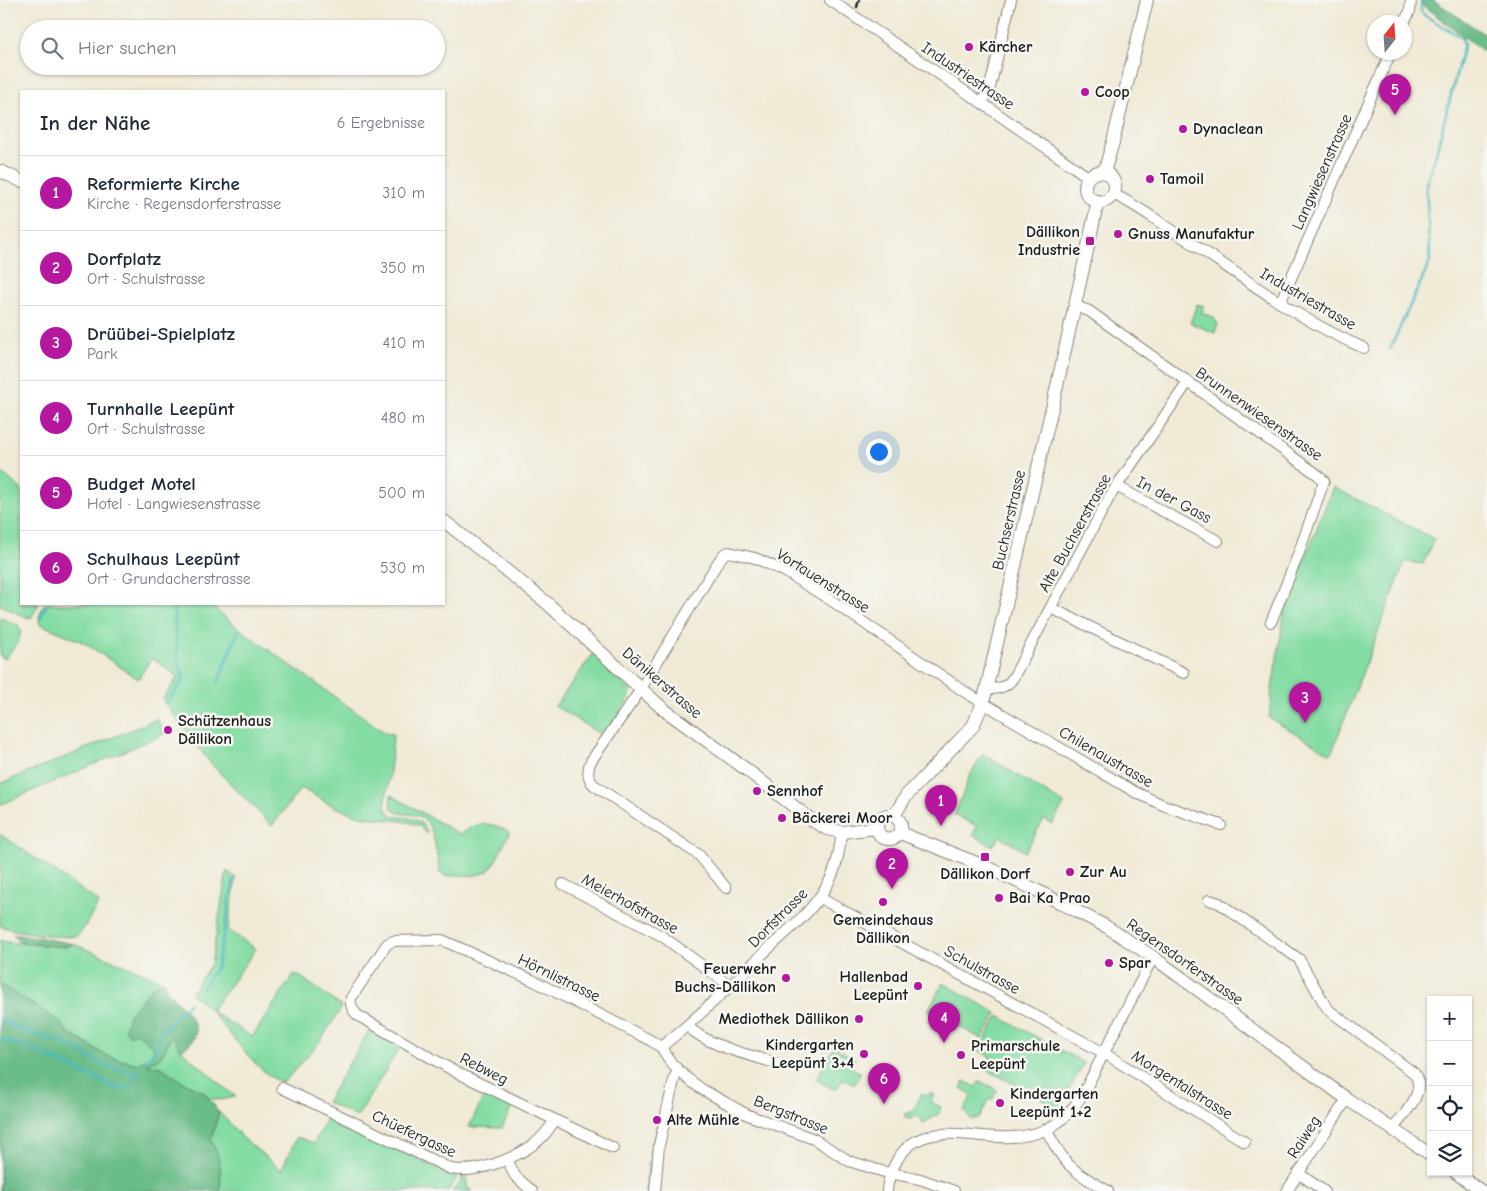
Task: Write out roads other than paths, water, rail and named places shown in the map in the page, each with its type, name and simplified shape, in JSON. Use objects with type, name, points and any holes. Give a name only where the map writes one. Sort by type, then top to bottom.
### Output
[{"type":"street","name":"Industriestrasse","points":[[830,0],[1088,177]]},
{"type":"street","points":[[982,103],[990,87],[1011,0]]},
{"type":"street","points":[[1104,172],[1115,136],[1146,0]]},
{"type":"street","points":[[1408,15],[1410,0]]},
{"type":"street","name":"Langwiesenstrasse","points":[[1280,303],[1388,60]]},
{"type":"street","points":[[0,170],[20,180]]},
{"type":"street","points":[[1095,172],[1104,172],[1109,175],[1114,184],[1113,194],[1106,200],[1098,201],[1088,197],[1085,182],[1088,177],[1095,172]]},
{"type":"street","name":"Industriestrasse","points":[[1113,194],[1124,198],[1280,303],[1364,348]]},
{"type":"street","name":"Buchserstrasse","points":[[894,816],[902,800],[973,726],[983,703],[1098,201]]},
{"type":"street","name":"Brunnenwiesenstrasse","points":[[1075,306],[1089,311],[1324,481],[1298,555],[1271,622]]},
{"type":"street","name":"Alte Buchserstrasse","points":[[986,689],[999,688],[1009,684],[1024,660],[1116,486],[1188,382]]},
{"type":"street","name":"In der Gass","points":[[1116,486],[1218,541]]},
{"type":"street","name":"Dänikerstrasse","points":[[445,522],[547,602],[662,708],[810,819],[827,829],[842,832],[876,828]]},
{"type":"street","name":"Vortauenstrasse","points":[[641,688],[718,562],[724,554],[730,552],[755,558],[784,571],[983,703]]},
{"type":"street","points":[[1051,608],[1184,673]]},
{"type":"street","points":[[641,688],[591,761],[588,769],[590,781],[699,856],[726,888]]},
{"type":"street","name":"Chilenaustrasse","points":[[983,703],[1146,798],[1221,824]]},
{"type":"street","points":[[894,816],[900,823],[900,833],[894,838],[886,839],[879,835],[876,828],[877,824],[882,817],[894,816]]},
{"type":"street","name":"Dorfstrasse","points":[[661,1047],[688,1026],[820,898],[836,866],[842,832]]},
{"type":"street","name":"Regensdorferstrasse","points":[[900,833],[982,865],[1036,890],[1107,927],[1153,957],[1347,1099],[1427,1152]]},
{"type":"street","name":"Meierhofstrasse","points":[[563,884],[662,936],[730,986]]},
{"type":"street","name":"Schulstrasse","points":[[820,898],[1104,1053]]},
{"type":"street","points":[[1209,900],[1219,903],[1299,959],[1330,1011],[1414,1072],[1419,1081],[1419,1090],[1393,1129]]},
{"type":"street","name":"Rebweg","points":[[442,940],[393,941],[387,944],[354,993],[350,1003],[357,1015],[454,1072],[614,1148]]},
{"type":"street","name":"Hörnlistrasse","points":[[442,940],[541,985],[661,1047]]},
{"type":"street","points":[[887,1191],[891,1173],[904,1150],[920,1138],[935,1134],[1010,1138],[1024,1136],[1046,1130],[1070,1112],[1077,1103],[1104,1053],[1153,957]]},
{"type":"street","points":[[688,1026],[698,1035],[732,1050],[785,1066]]},
{"type":"street","name":"Bergstrasse","points":[[661,1047],[664,1054],[678,1071],[703,1090],[748,1115],[814,1139],[849,1161],[920,1179],[954,1191]]},
{"type":"street","name":"Morgentalstrasse","points":[[1104,1053],[1245,1142]]},
{"type":"street","points":[[655,1191],[659,1145],[675,1076],[678,1071]]},
{"type":"street","name":"Chüefergasse","points":[[282,1088],[451,1169],[462,1171],[472,1171],[508,1159],[536,1143],[555,1120]]},
{"type":"street","name":"Raiweg","points":[[1287,1191],[1347,1099]]},
{"type":"street","points":[[1046,1130],[1068,1165],[1076,1172],[1108,1191]]},
{"type":"street","points":[[508,1159],[515,1176],[532,1191]]},
{"type":"street","points":[[1298,1173],[1324,1191]]},
{"type":"street","points":[[1460,1176],[1481,1191]]},
{"type":"waterway","points":[[1390,349],[1430,262],[1426,184],[1435,157],[1464,44],[1462,38],[1424,15],[1421,11],[1421,0]]},
{"type":"waterway","points":[[41,618],[48,605]]},
{"type":"waterway","points":[[168,701],[182,682],[183,676],[178,661],[173,605]]},
{"type":"waterway","points":[[218,682],[239,629]]},
{"type":"waterway","points":[[201,989],[217,966],[233,880]]},
{"type":"waterway","points":[[146,1062],[158,1045],[161,1035],[168,1024],[190,1002]]},
{"type":"waterway","points":[[0,1019],[23,1030],[65,1044],[101,1064],[116,1069],[139,1072]]},
{"type":"waterway","points":[[0,1039],[26,1047],[121,1090],[129,1086],[138,1076]]},
{"type":"waterway","points":[[650,1154],[656,1134]]},
{"type":"waterway","points":[[644,1191],[647,1185],[649,1162]]},
{"type":"railway","points":[[857,7],[859,0]]},
{"type":"place","name":"Kärcher","points":[[969,47]]},
{"type":"place","name":"Coop","points":[[1085,92]]},
{"type":"place","name":"Budget Motel","points":[[1395,115]]},
{"type":"place","name":"Dynaclean","points":[[1183,129]]},
{"type":"place","name":"Tamoil","points":[[1150,179]]},
{"type":"place","name":"Gnuss Manufaktur","points":[[1118,234]]},
{"type":"place","name":"Dällikon Industrie","points":[[1090,241]]},
{"type":"place","name":"Drüübei-Spielplatz","points":[[1305,723]]},
{"type":"place","name":"Schützenhaus Dällikon","points":[[168,730]]},
{"type":"place","name":"Sennhof","points":[[757,791]]},
{"type":"place","name":"Bäckerei Moor","points":[[782,818]]},
{"type":"place","name":"Reformierte Kirche","points":[[941,826]]},
{"type":"place","name":"Dällikon Dorf","points":[[985,857]]},
{"type":"place","name":"Zur Au","points":[[1070,872]]},
{"type":"place","name":"Dorfplatz","points":[[892,889]]},
{"type":"place","name":"Bai Ka Prao","points":[[999,898]]},
{"type":"place","name":"Gemeindehaus Dällikon","points":[[883,902]]},
{"type":"place","name":"Spar","points":[[1109,963]]},
{"type":"place","name":"Feuerwehr Buchs-Dällikon","points":[[786,978]]},
{"type":"place","name":"Hallenbad Leepünt","points":[[918,986]]},
{"type":"place","name":"Mediothek Dällikon","points":[[859,1019]]},
{"type":"place","name":"Turnhalle Leepünt","points":[[944,1043]]},
{"type":"place","name":"Kindergarten Leepünt 3+4","points":[[864,1054]]},
{"type":"place","name":"Primarschule Leepünt","points":[[961,1055]]},
{"type":"place","name":"Kindergarten Leepünt 1+2","points":[[1000,1103]]},
{"type":"place","name":"Schulhaus Leepünt","points":[[884,1104]]},
{"type":"place","name":"Alte Mühle","points":[[657,1120]]}]
